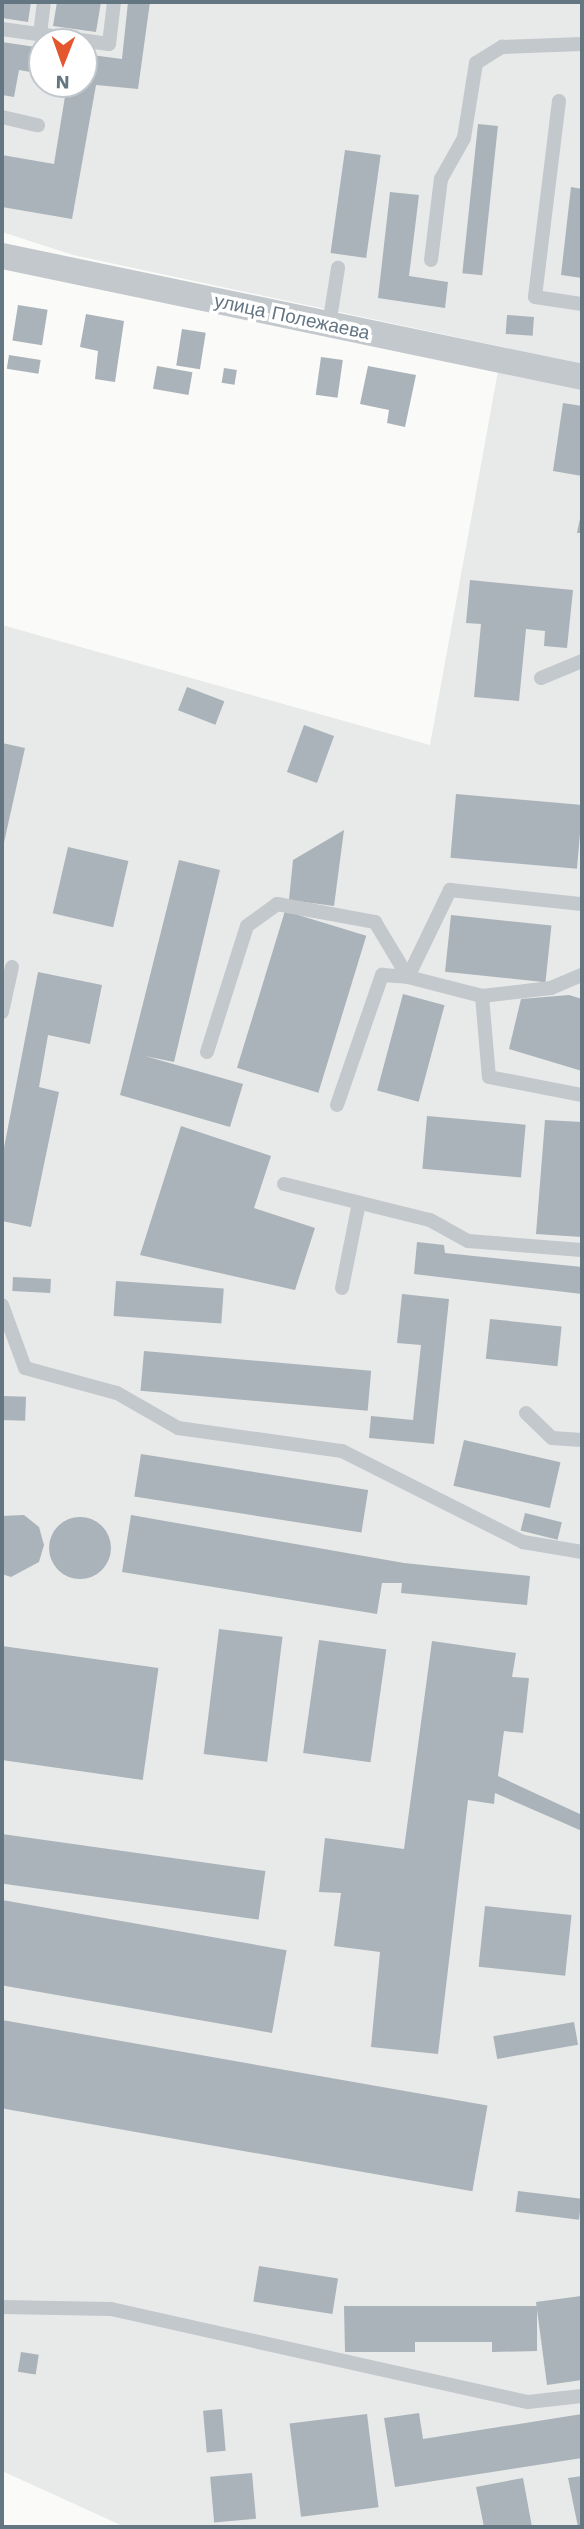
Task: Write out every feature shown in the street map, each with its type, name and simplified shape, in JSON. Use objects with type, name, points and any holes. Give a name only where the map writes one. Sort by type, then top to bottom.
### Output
[{"type":"street","name":"улица Полежаева","points":[[2,257],[582,377]]},
{"type":"lane","points":[[41,28],[44,2]]},
{"type":"lane","points":[[98,42],[109,44],[114,2]]},
{"type":"lane","points":[[2,29],[28,32]]},
{"type":"lane","points":[[431,260],[441,180],[464,138],[476,63],[502,47],[582,44]]},
{"type":"lane","points":[[559,101],[535,297],[582,303]]},
{"type":"lane","points":[[2,117],[38,125]]},
{"type":"lane","points":[[329,325],[338,268]]},
{"type":"lane","points":[[541,678],[582,661]]},
{"type":"lane","points":[[408,977],[450,890],[582,904]]},
{"type":"lane","points":[[207,1052],[247,926],[277,904],[375,922],[408,977]]},
{"type":"lane","points":[[2,1012],[12,967]]},
{"type":"lane","points":[[337,1105],[382,975],[408,977],[482,996],[551,988],[582,975]]},
{"type":"lane","points":[[482,996],[489,1077],[582,1095]]},
{"type":"lane","points":[[284,1184],[430,1220],[468,1241],[582,1250]]},
{"type":"lane","points":[[342,1288],[359,1203]]},
{"type":"lane","points":[[2,1305],[25,1368],[117,1393],[178,1428],[342,1451],[523,1542],[582,1552]]},
{"type":"lane","points":[[526,1413],[552,1438],[582,1440]]},
{"type":"lane","points":[[2,2307],[111,2309],[528,2402],[582,2396]]},
{"type":"shaded area","points":[[2,2],[582,2],[582,364],[73,255],[2,232]]},
{"type":"shaded area","points":[[498,371],[582,387],[582,2527],[125,2527],[2,2471],[2,625],[430,745]]},
{"type":"building","points":[[2,2],[31,2],[28,22],[2,18]]},
{"type":"building","points":[[57,2],[101,2],[97,28],[53,26]]},
{"type":"building","points":[[128,2],[150,2],[138,89],[98,85],[98,56],[122,59]]},
{"type":"building","points":[[2,42],[28,46],[28,72],[19,70],[14,97],[2,95]]},
{"type":"building","points":[[65,98],[94,98],[72,219],[2,207],[2,155],[54,164]]},
{"type":"building","points":[[478,124],[498,126],[482,275],[462,273]]},
{"type":"building","points":[[345,150],[381,155],[366,258],[331,253]]},
{"type":"building","points":[[571,187],[582,189],[582,278],[561,275]]},
{"type":"building","points":[[390,192],[419,195],[409,276],[448,282],[445,308],[378,298]]},
{"type":"building","points":[[18,305],[48,310],[42,345],[12,341]]},
{"type":"building","points":[[86,314],[124,321],[115,382],[95,379],[98,351],[80,347]]},
{"type":"building","points":[[507,315],[534,317],[533,336],[506,334]]},
{"type":"building","points":[[182,329],[206,333],[200,369],[176,366]]},
{"type":"building","points":[[9,355],[41,360],[38,374],[7,369]]},
{"type":"building","points":[[321,357],[343,360],[337,398],[316,395]]},
{"type":"building","points":[[157,366],[192,372],[188,395],[153,389]]},
{"type":"building","points":[[368,366],[416,375],[405,427],[387,423],[389,410],[360,404]]},
{"type":"building","points":[[224,368],[237,370],[234,385],[222,383]]},
{"type":"building","points":[[563,403],[582,406],[582,476],[553,471]]},
{"type":"building","points":[[582,509],[582,533],[577,533]]},
{"type":"building","points":[[470,580],[573,590],[567,648],[544,646],[545,631],[526,629],[519,701],[474,697],[481,624],[466,623]]},
{"type":"building","points":[[187,687],[224,701],[215,725],[178,710]]},
{"type":"building","points":[[304,725],[334,736],[317,783],[287,772]]},
{"type":"building","points":[[2,743],[25,748],[3,847],[2,847]]},
{"type":"building","points":[[456,794],[582,805],[577,869],[450,858]]},
{"type":"building","points":[[344,830],[334,906],[289,900],[293,860]]},
{"type":"building","points":[[68,847],[128,861],[113,927],[53,913]]},
{"type":"building","points":[[179,860],[220,870],[174,1062],[145,1056],[243,1084],[230,1127],[120,1095]]},
{"type":"building","points":[[285,911],[366,936],[318,1093],[237,1068]]},
{"type":"building","points":[[451,915],[551,926],[545,982],[445,972]]},
{"type":"building","points":[[38,972],[102,985],[90,1044],[48,1035],[39,1087],[59,1092],[31,1227],[2,1221],[2,1158]]},
{"type":"building","points":[[403,994],[445,1005],[419,1102],[377,1091]]},
{"type":"building","points":[[569,995],[582,999],[582,1071],[509,1049],[521,999]]},
{"type":"building","points":[[427,1116],[526,1125],[521,1177],[422,1169]]},
{"type":"building","points":[[545,1120],[582,1122],[582,1237],[536,1234]]},
{"type":"building","points":[[181,1126],[271,1156],[254,1208],[315,1228],[295,1290],[140,1255]]},
{"type":"building","points":[[417,1242],[444,1245],[445,1253],[582,1267],[582,1294],[414,1274]]},
{"type":"building","points":[[13,1277],[51,1279],[50,1293],[12,1291]]},
{"type":"building","points":[[116,1281],[224,1289],[221,1323],[114,1316]]},
{"type":"building","points":[[402,1294],[449,1299],[434,1444],[369,1438],[371,1416],[413,1420],[421,1345],[397,1343]]},
{"type":"building","points":[[490,1319],[562,1327],[557,1366],[486,1359]]},
{"type":"building","points":[[144,1351],[371,1371],[368,1411],[141,1391]]},
{"type":"building","points":[[2,1396],[26,1397],[25,1421],[2,1420]]},
{"type":"building","points":[[464,1440],[560,1462],[550,1508],[453,1486]]},
{"type":"building","points":[[141,1454],[368,1490],[361,1532],[134,1496]]},
{"type":"building","points":[[525,1513],[562,1522],[558,1540],[521,1530]]},
{"type":"building","points":[[24,1515],[39,1527],[44,1545],[39,1562],[11,1577],[2,1574],[2,1516]]},
{"type":"building","points":[[131,1515],[404,1563],[530,1576],[527,1605],[401,1593],[402,1583],[382,1583],[377,1614],[122,1572]]},
{"type":"building","points":[[74,1517],[86,1517],[102,1526],[109,1536],[109,1560],[102,1570],[86,1579],[74,1579],[63,1574],[54,1565],[49,1554],[49,1542],[54,1531],[63,1522]]},
{"type":"building","points":[[219,1629],[283,1637],[267,1762],[204,1754]]},
{"type":"building","points":[[319,1640],[386,1649],[370,1762],[303,1753]]},
{"type":"building","points":[[432,1641],[516,1653],[512,1677],[529,1678],[523,1733],[504,1731],[498,1776],[582,1815],[582,1831],[495,1793],[494,1804],[468,1800],[438,2054],[371,2047],[380,1952],[334,1946],[341,1893],[319,1892],[325,1838],[404,1849]]},
{"type":"building","points":[[2,1646],[158,1668],[143,1780],[2,1760]]},
{"type":"building","points":[[2,1834],[265,1871],[259,1920],[2,1883]]},
{"type":"building","points":[[2,1900],[287,1950],[272,2033],[2,1985]]},
{"type":"building","points":[[485,1906],[572,1915],[565,1976],[479,1967]]},
{"type":"building","points":[[2,2020],[488,2106],[472,2191],[2,2108]]},
{"type":"building","points":[[574,2022],[578,2045],[497,2059],[493,2036]]},
{"type":"building","points":[[518,2191],[582,2199],[579,2220],[515,2212]]},
{"type":"building","points":[[259,2266],[338,2279],[332,2314],[253,2302]]},
{"type":"building","points":[[581,2296],[582,2380],[547,2385],[536,2302]]},
{"type":"building","points":[[344,2306],[537,2306],[537,2351],[492,2352],[492,2342],[415,2342],[415,2352],[345,2352]]},
{"type":"building","points":[[21,2352],[39,2355],[36,2375],[18,2372]]},
{"type":"building","points":[[222,2409],[226,2451],[207,2452],[203,2411]]},
{"type":"building","points":[[419,2413],[423,2439],[582,2414],[582,2458],[395,2487],[384,2418]]},
{"type":"building","points":[[367,2414],[378,2507],[301,2517],[290,2424]]},
{"type":"building","points":[[252,2473],[256,2519],[214,2522],[210,2477]]},
{"type":"building","points":[[582,2476],[582,2527],[578,2527],[568,2478]]},
{"type":"building","points":[[523,2478],[532,2527],[484,2527],[476,2487]]}]
